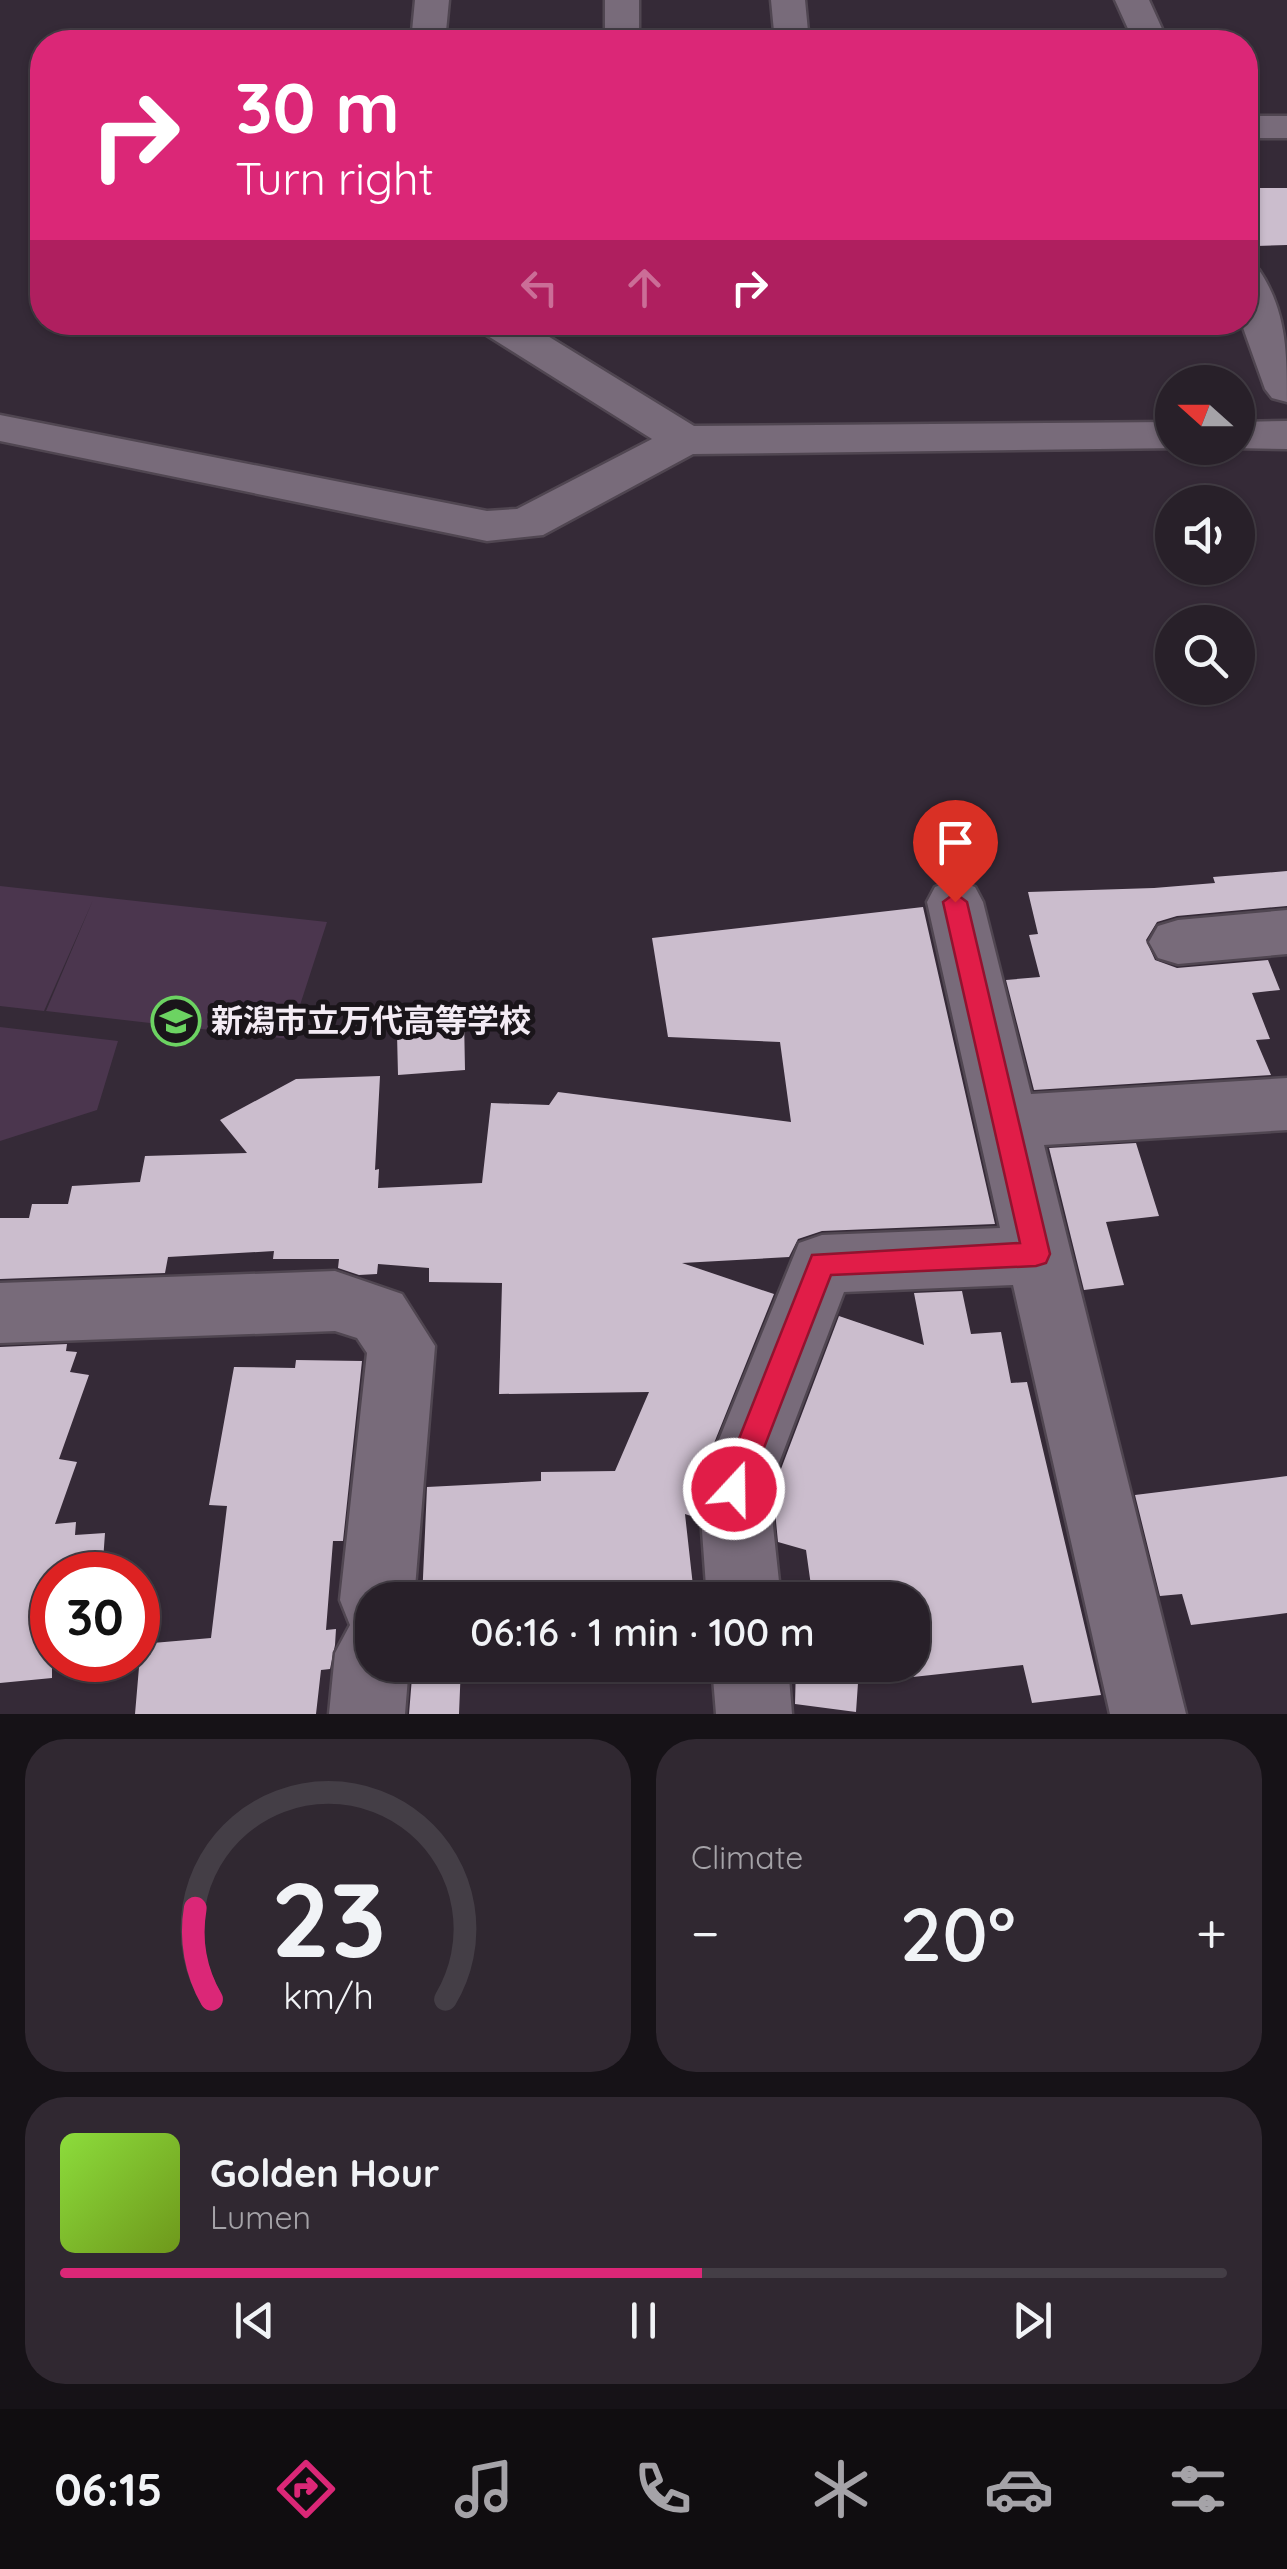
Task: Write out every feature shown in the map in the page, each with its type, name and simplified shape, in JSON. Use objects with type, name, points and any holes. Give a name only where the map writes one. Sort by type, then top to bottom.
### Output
[{"type":"street","points":[[429,30],[432,0]]},
{"type":"street","points":[[622,0],[622,30]]},
{"type":"street","points":[[788,0],[791,30]]},
{"type":"street","points":[[1132,0],[1145,30]]},
{"type":"street","points":[[1258,127],[1287,126]]},
{"type":"street","points":[[1258,313],[1287,389]]},
{"type":"street","points":[[516,335],[685,440]]},
{"type":"street","points":[[0,428],[488,526],[526,524],[685,440],[1155,436]]},
{"type":"street","points":[[1255,435],[1287,434]]},
{"type":"street","points":[[955,902],[1004,1122],[1148,1714]]},
{"type":"street","points":[[1178,942],[1287,932]]},
{"type":"street","points":[[1004,1122],[1287,1104]]},
{"type":"street","points":[[742,1582],[734,1489],[822,1264],[1036,1254]]},
{"type":"street","points":[[0,1312],[335,1301],[379,1316],[401,1346],[379,1582]]},
{"type":"street","points":[[367,1714],[370,1682]]},
{"type":"street","points":[[751,1682],[754,1714]]},
{"type":"shaded area","points":[[0,886],[327,922],[289,1039],[46,1011],[93,900],[44,1011],[0,1006]]},
{"type":"shaded area","points":[[0,1027],[118,1041],[97,1110],[0,1141]]},
{"type":"building","points":[[1258,188],[1287,188],[1287,245],[1258,246]]},
{"type":"building","points":[[1287,871],[1287,906],[1177,916],[1157,922],[1146,940],[1155,960],[1177,968],[1268,960],[1280,990],[1252,993],[1270,1039],[1256,1040],[1271,1075],[1034,1090],[1006,980],[1040,977],[1029,935],[1038,934],[1028,892],[1154,888],[1215,883],[1213,877]]},
{"type":"building","points":[[923,907],[995,1224],[822,1231],[798,1239],[789,1257],[682,1263],[774,1294],[696,1488],[697,1518],[685,1514],[693,1582],[423,1582],[427,1487],[541,1481],[541,1472],[615,1471],[649,1392],[499,1394],[502,1283],[429,1282],[429,1268],[378,1264],[377,1274],[359,1275],[338,1268],[339,1259],[273,1259],[274,1251],[168,1257],[165,1273],[0,1279],[0,1218],[29,1218],[32,1204],[68,1204],[72,1186],[140,1182],[145,1156],[247,1153],[220,1120],[296,1079],[380,1076],[375,1170],[379,1169],[378,1188],[482,1183],[491,1103],[549,1105],[558,1092],[791,1122],[780,1042],[668,1037],[652,938]]},
{"type":"building","points":[[464,1018],[465,1070],[398,1075],[397,1034],[418,1032],[418,1021]]},
{"type":"building","points":[[1136,1143],[1159,1216],[1106,1222],[1124,1285],[1084,1290],[1049,1148]]},
{"type":"building","points":[[962,1291],[971,1334],[1001,1332],[1011,1383],[1027,1382],[1101,1695],[1032,1703],[1023,1665],[930,1675],[930,1582],[810,1582],[806,1550],[778,1542],[773,1490],[839,1316],[924,1345],[914,1293]]},
{"type":"building","points":[[67,1344],[66,1351],[77,1352],[70,1372],[89,1375],[59,1459],[77,1462],[55,1524],[76,1522],[75,1535],[105,1533],[104,1552],[30,1552],[30,1680],[0,1683],[0,1347]]},
{"type":"building","points":[[296,1360],[362,1361],[343,1541],[333,1541],[326,1630],[336,1629],[335,1645],[330,1669],[321,1670],[316,1714],[135,1714],[138,1682],[160,1682],[160,1642],[211,1638],[227,1506],[209,1505],[234,1367],[295,1368]]},
{"type":"building","points":[[1287,1476],[1287,1613],[1191,1625],[1182,1594],[1160,1596],[1135,1495]]},
{"type":"building","points":[[412,1682],[460,1682],[459,1714],[409,1714]]},
{"type":"building","points":[[796,1682],[867,1682],[858,1683],[856,1712],[795,1704]]},
{"type":"place","name":"新潟市立万代高等学校","points":[[176,1021]]},
{"type":"route","points":[[734,1489],[822,1264],[1036,1254],[955,902]]}]
